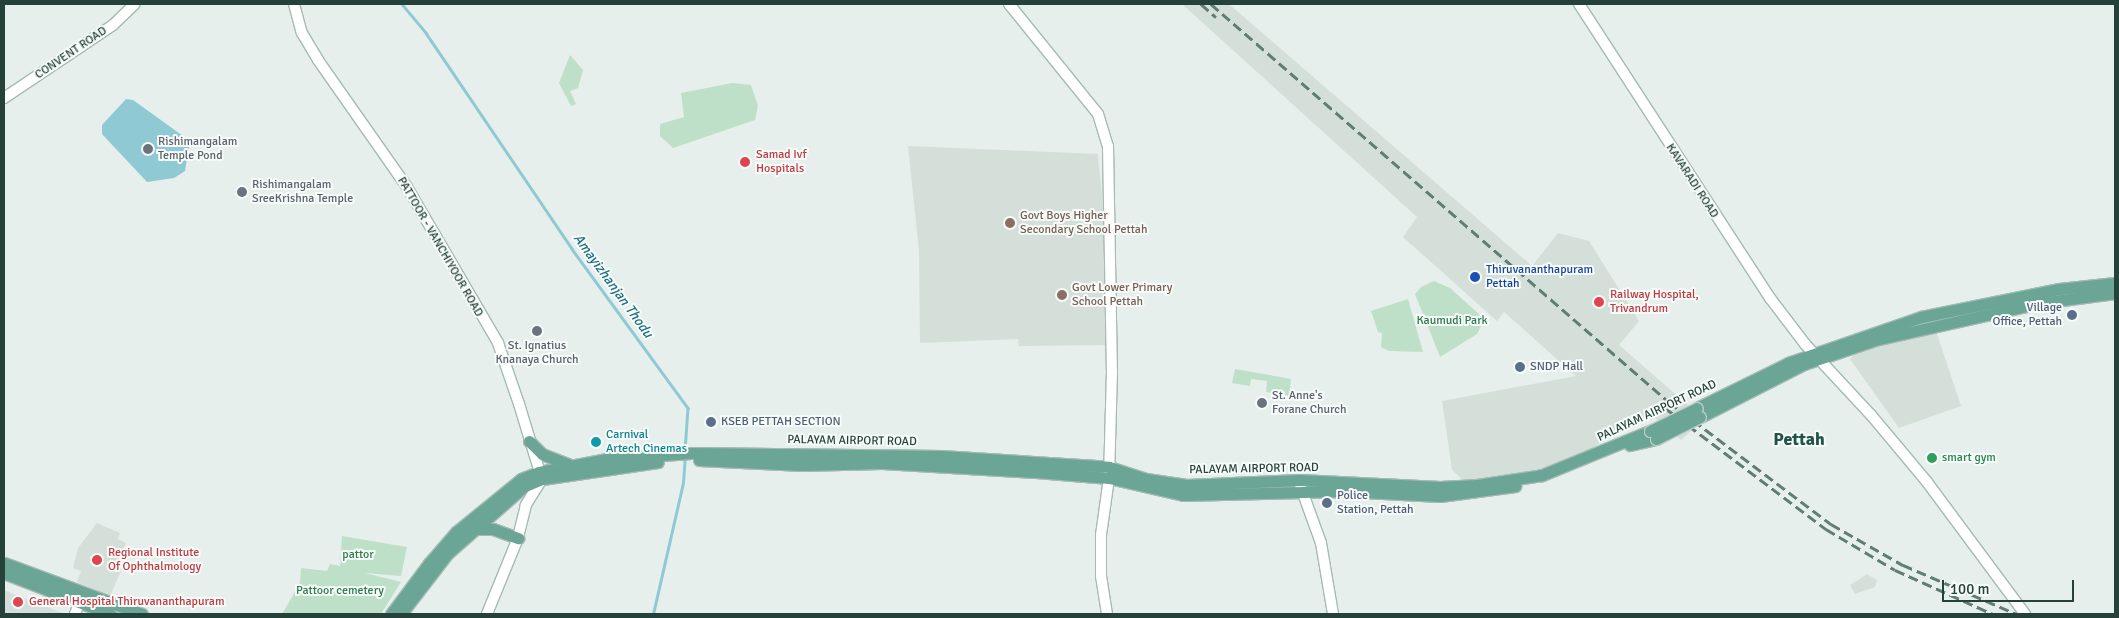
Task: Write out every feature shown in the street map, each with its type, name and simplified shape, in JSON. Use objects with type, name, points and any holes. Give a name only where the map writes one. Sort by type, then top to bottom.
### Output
[{"type":"main road","name":"CONVENT ROAD","points":[[4,98],[113,25],[135,4]]},
{"type":"main road","name":"PATTOOR - VANCHIYOOR ROAD","points":[[294,4],[302,33],[318,60],[407,187],[498,343],[540,475]]},
{"type":"main road","points":[[1009,4],[1098,114],[1108,146],[1112,371],[1109,473],[1101,534],[1101,576],[1107,614]]},
{"type":"main road","name":"KAVARADI ROAD","points":[[1579,4],[1744,262],[1819,357]]},
{"type":"main road","name":"PALAYAM AIRPORT ROAD","points":[[401,614],[448,553],[473,529],[540,475],[572,465],[689,456],[941,456],[1109,473],[1187,485],[1300,485],[1440,496],[1478,493],[1558,478],[1819,357],[1921,317],[2058,289],[2115,284]]},
{"type":"main road","name":"PALAYAM AIRPORT ROAD","points":[[1699,413],[1784,376],[1819,357],[1925,327],[2039,302],[2115,293]]},
{"type":"main road","points":[[1819,357],[1840,374],[1840,381]]},
{"type":"main road","points":[[1819,357],[1927,482],[2025,614]]},
{"type":"main road","points":[[530,441],[542,454],[572,465]]},
{"type":"main road","name":"PALAYAM AIRPORT ROAD","points":[[391,614],[429,563],[456,532],[521,479],[669,457]]},
{"type":"main road","points":[[487,614],[518,538],[520,521],[526,504],[540,475]]},
{"type":"main road","points":[[1300,485],[1321,543],[1333,614]]},
{"type":"main road","points":[[473,529],[493,529],[518,538]]},
{"type":"main road","points":[[4,563],[81,598],[110,614]]},
{"type":"main road","points":[[4,573],[81,598],[142,614]]},
{"type":"main road","points":[[75,614],[81,598]]},
{"type":"shaded area","points":[[1182,4],[1229,4],[1532,266],[1558,233],[1589,241],[1639,321],[1619,345],[1704,419],[1681,440],[1650,414],[1584,453],[1551,467],[1475,481],[1462,479],[1452,470],[1442,401],[1576,376],[1504,312],[1497,321],[1403,237],[1417,217]]},
{"type":"shaded area","points":[[908,146],[1098,154],[1107,248],[1106,345],[1019,346],[1018,339],[920,343],[919,251]]},
{"type":"shaded area","points":[[1935,328],[1961,406],[1899,428],[1850,359],[1861,348]]},
{"type":"shaded area","name":"Regional Institute Of Ophthalmology","points":[[97,523],[120,533],[118,539],[126,543],[116,566],[122,569],[110,596],[77,582],[81,571],[73,568],[78,548]]},
{"type":"shaded area","points":[[1867,574],[1877,580],[1875,587],[1855,594],[1850,585]]},
{"type":"shaded area","name":"General Hospital Thiruvananthapuram","points":[[4,590],[62,613],[4,614]]},
{"type":"green space","points":[[570,55],[583,70],[578,88],[570,91],[576,104],[571,106],[559,83]]},
{"type":"green space","points":[[732,83],[751,85],[758,106],[755,120],[673,148],[660,136],[660,124],[684,117],[681,93]]},
{"type":"green space","name":"Kaumudi Park","points":[[1434,281],[1450,288],[1479,314],[1481,326],[1477,334],[1440,357],[1415,294],[1421,287]]},
{"type":"green space","points":[[1408,299],[1423,352],[1389,351],[1381,347],[1382,333],[1378,332],[1371,311]]},
{"type":"green space","points":[[1235,369],[1291,379],[1289,396],[1266,392],[1267,381],[1251,379],[1250,386],[1232,383]]},
{"type":"green space","name":"Pattoor cemetery","points":[[342,536],[407,547],[401,576],[365,573],[401,582],[381,614],[282,614],[300,583],[301,568],[327,571],[330,564],[340,566]]},
{"type":"water","points":[[126,99],[133,100],[190,141],[185,171],[174,178],[147,182],[102,134],[102,125]]},
{"type":"waterway","name":"Amayizhanjan Thodu","points":[[402,4],[426,33],[572,249],[688,408],[685,451]]},
{"type":"waterway","name":"Amayizhanjan Thodu","points":[[653,614],[683,483],[685,456]]},
{"type":"railway","points":[[1201,4],[1216,17]]},
{"type":"railway","points":[[1211,4],[1669,402],[1831,524],[1903,565],[2017,614]]},
{"type":"railway","points":[[1664,407],[1826,529],[1895,570],[1993,614]]},
{"type":"place","name":"Rishimangalam Temple Pond","points":[[148,149]]},
{"type":"place","name":"Samad Ivf Hospitals","points":[[745,162]]},
{"type":"place","name":"Rishimangalam SreeKrishna Temple","points":[[242,192]]},
{"type":"place","name":"Govt Boys Higher Secondary School Pettah","points":[[1010,223]]},
{"type":"place","name":"Thiruvananthapuram Pettah","points":[[1475,277]]},
{"type":"place","name":"Govt Lower Primary School Pettah","points":[[1062,295]]},
{"type":"place","name":"Railway Hospital, Trivandrum","points":[[1599,302]]},
{"type":"place","name":"Village Office, Pettah","points":[[2072,315]]},
{"type":"place","name":"St. Ignatius Knanaya Church","points":[[537,331]]},
{"type":"place","name":"SNDP Hall","points":[[1520,367]]},
{"type":"place","name":"St. Anne's Forane Church","points":[[1262,403]]},
{"type":"place","name":"KSEB PETTAH SECTION","points":[[711,422]]},
{"type":"place","name":"Carnival Artech Cinemas","points":[[596,442]]},
{"type":"place","name":"smart gym","points":[[1932,458]]},
{"type":"place","name":"Police Station, Pettah","points":[[1327,503]]},
{"type":"place","name":"Regional Institute Of Ophthalmology","points":[[97,560]]},
{"type":"place","name":"General Hospital Thiruvananthapuram","points":[[18,602]]},
{"type":"district","name":"Pettah","points":[[1799,439]]},
{"type":"park label","name":"pattor","points":[[358,555]]}]
